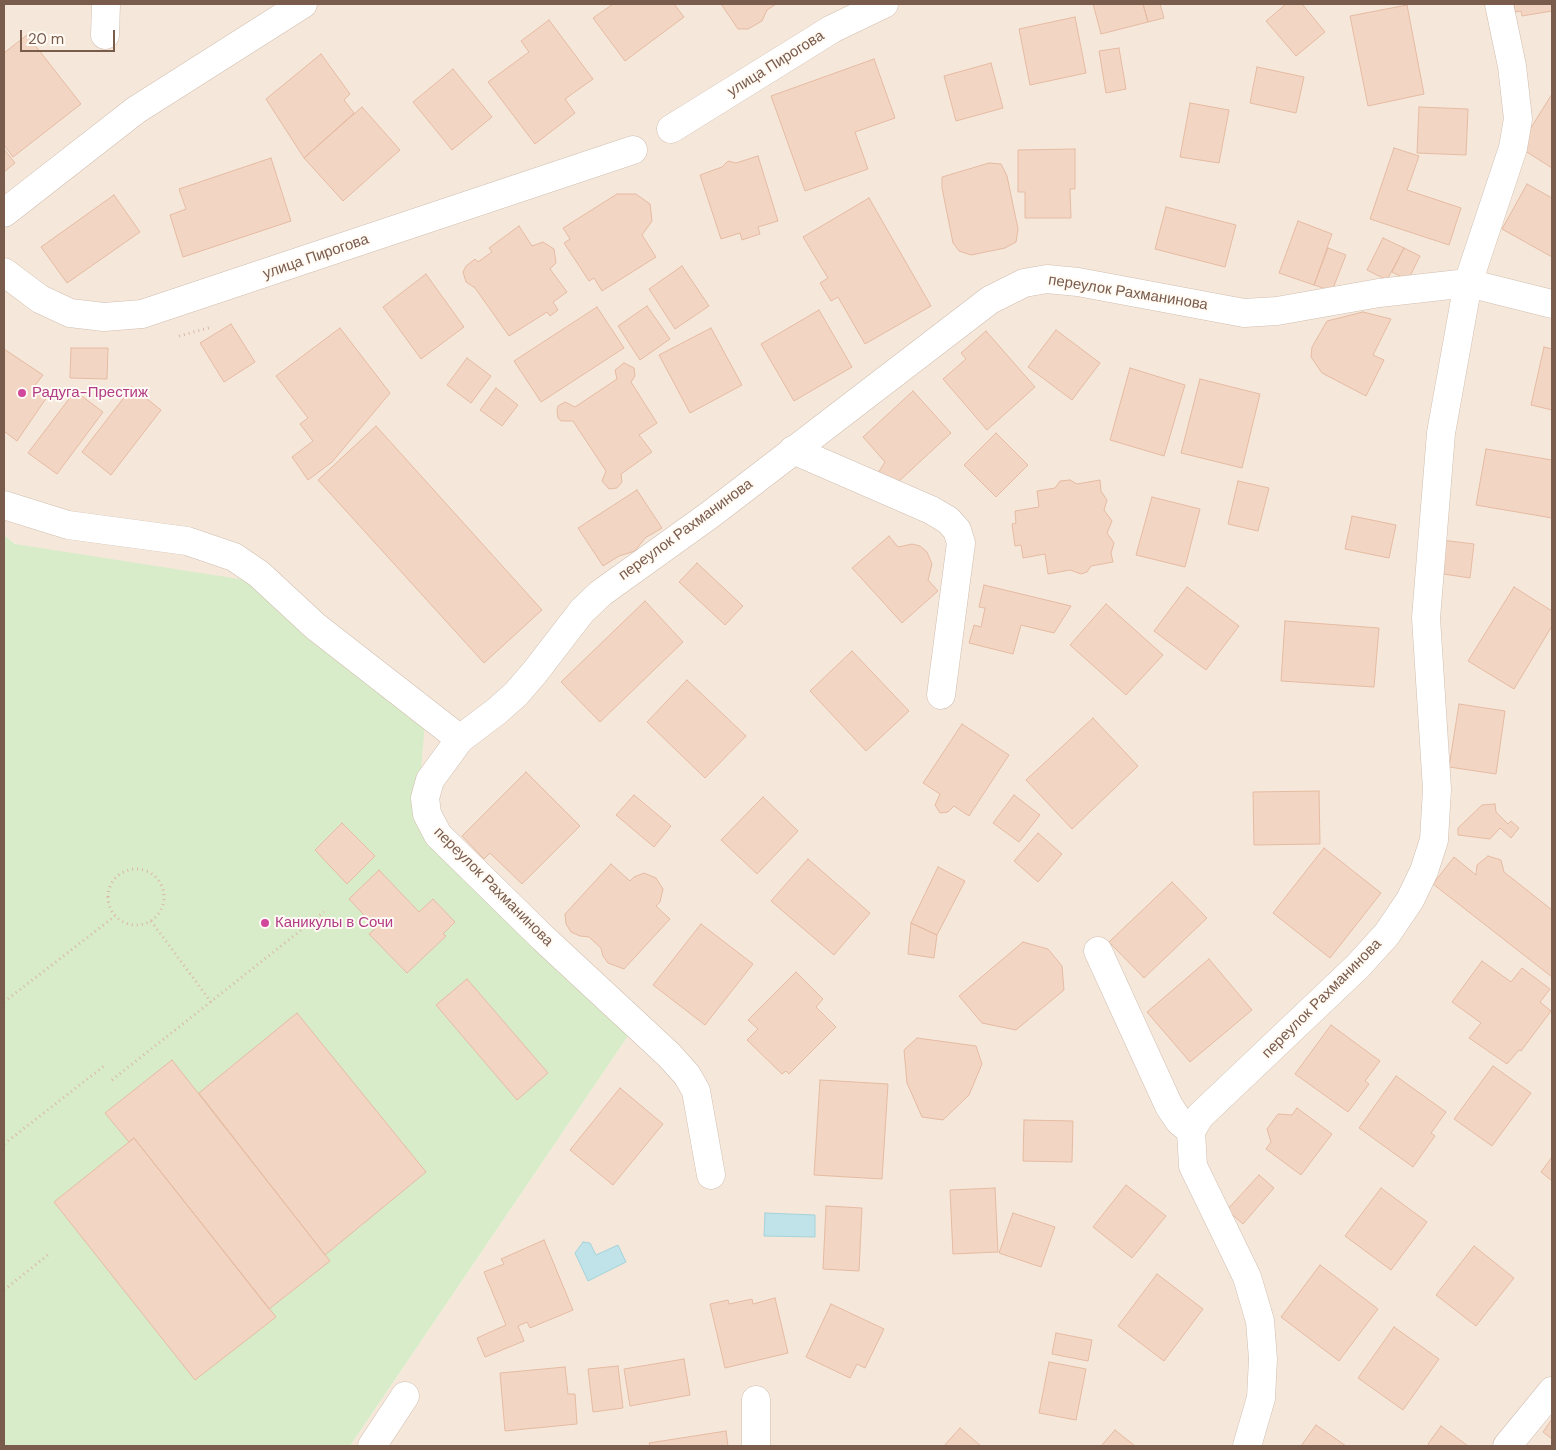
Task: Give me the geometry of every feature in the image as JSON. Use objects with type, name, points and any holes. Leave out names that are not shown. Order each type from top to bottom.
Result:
[{"type":"street","points":[[105,35],[106,4]]},
{"type":"street","points":[[4,213],[136,110],[303,4]]},
{"type":"street","name":"улица Пирогова","points":[[671,129],[832,29],[884,4]]},
{"type":"street","name":"переулок Рахманинова","points":[[1191,1131],[1200,1116],[1358,966],[1387,934],[1410,900],[1424,871],[1434,840],[1437,788],[1426,618],[1442,433],[1468,283],[1513,148],[1518,119],[1512,66],[1499,4]]},
{"type":"street","name":"улица Пирогова","points":[[4,272],[40,299],[70,313],[104,317],[142,314],[633,150]]},
{"type":"street","name":"переулок Рахманинова","points":[[711,1175],[696,1092],[687,1074],[543,938],[438,834],[427,814],[425,798],[430,780],[460,739],[516,694],[570,625],[601,593],[711,514],[990,300],[1024,283],[1047,279],[1078,282],[1244,313],[1277,311],[1379,293],[1468,283],[1552,304]]},
{"type":"street","points":[[793,450],[931,510],[948,520],[956,530],[961,543],[941,695]]},
{"type":"street","points":[[4,504],[68,525],[187,541],[234,557],[259,574],[315,626],[460,739]]},
{"type":"street","points":[[1098,951],[1169,1106],[1180,1121],[1191,1131],[1193,1166],[1247,1276],[1260,1320],[1263,1359],[1261,1398],[1247,1446]]},
{"type":"street","points":[[1507,1446],[1552,1391]]},
{"type":"street","points":[[372,1446],[405,1396]]},
{"type":"street","points":[[756,1400],[756,1446]]},
{"type":"path","points":[[137,869],[155,876],[164,892],[161,911],[151,922],[139,926],[130,925],[115,916],[108,900],[112,882],[119,875],[137,869]]},
{"type":"path","points":[[112,1080],[324,912]]},
{"type":"path","points":[[4,1002],[115,916]]},
{"type":"path","points":[[151,922],[211,1002]]},
{"type":"path","points":[[4,1144],[104,1066]]},
{"type":"path","points":[[4,1290],[49,1254]]},
{"type":"shaded area","points":[[4,4],[1552,4],[1552,1446],[350,1446],[634,1027],[4,535]]},
{"type":"green space","name":"Каникулы в Сочи","points":[[4,535],[15,544],[252,581],[425,722],[417,820],[634,1027],[350,1446],[4,1446]]},
{"type":"water","points":[[765,1213],[815,1215],[815,1237],[764,1236]]},
{"type":"water","points":[[583,1242],[590,1243],[596,1255],[618,1245],[626,1262],[588,1281],[575,1253]]},
{"type":"building","points":[[613,4],[674,4],[684,17],[625,61],[593,18]]},
{"type":"building","points":[[721,4],[776,4],[767,10],[762,21],[748,29],[738,29]]},
{"type":"building","points":[[1093,4],[1143,4],[1148,22],[1101,34]]},
{"type":"building","points":[[1143,4],[1160,4],[1164,18],[1148,22]]},
{"type":"building","points":[[1286,4],[1302,4],[1325,32],[1296,56],[1266,21]]},
{"type":"building","points":[[1514,4],[1552,4],[1552,11],[1522,16],[1521,11],[1515,12]]},
{"type":"building","points":[[1407,5],[1424,94],[1368,106],[1350,16]]},
{"type":"building","points":[[1075,17],[1086,73],[1030,85],[1019,29]]},
{"type":"building","points":[[549,20],[593,79],[565,99],[575,113],[535,144],[488,82],[529,52],[521,41]]},
{"type":"building","points":[[27,35],[81,104],[13,157],[4,145],[4,53]]},
{"type":"building","points":[[1119,48],[1126,89],[1106,93],[1099,51]]},
{"type":"building","points":[[321,54],[350,94],[344,100],[354,113],[304,158],[266,99]]},
{"type":"building","points":[[874,59],[895,118],[855,132],[868,169],[805,191],[771,96]]},
{"type":"building","points":[[991,63],[1003,108],[956,121],[944,76]]},
{"type":"building","points":[[1257,67],[1304,77],[1296,113],[1250,103]]},
{"type":"building","points":[[453,69],[492,117],[452,150],[413,102]]},
{"type":"building","points":[[1552,94],[1552,168],[1519,147]]},
{"type":"building","points":[[1190,103],[1229,110],[1219,163],[1180,157]]},
{"type":"building","points":[[362,107],[400,150],[343,201],[304,158]]},
{"type":"building","points":[[1419,107],[1468,109],[1466,155],[1417,153]]},
{"type":"building","points":[[1394,148],[1419,156],[1407,190],[1461,208],[1449,245],[1370,219]]},
{"type":"building","points":[[4,149],[15,163],[4,172]]},
{"type":"building","points":[[1075,149],[1075,189],[1070,189],[1071,218],[1025,218],[1025,192],[1018,192],[1018,150]]},
{"type":"building","points":[[758,156],[778,221],[758,227],[760,234],[742,240],[740,233],[721,239],[700,175],[722,167],[728,161],[736,163]]},
{"type":"building","points":[[271,158],[291,221],[183,257],[170,215],[186,209],[179,189]]},
{"type":"building","points":[[989,163],[1001,164],[1007,176],[1018,229],[1016,242],[1005,248],[971,255],[959,251],[953,243],[942,188],[942,177]]},
{"type":"building","points":[[1527,184],[1552,198],[1552,257],[1502,229]]},
{"type":"building","points":[[617,194],[636,194],[650,204],[652,221],[642,235],[656,257],[602,291],[594,278],[589,281],[564,243],[570,239],[563,228]]},
{"type":"building","points":[[114,195],[140,232],[67,283],[41,247]]},
{"type":"building","points":[[869,198],[931,306],[865,344],[838,297],[831,301],[820,283],[828,278],[803,237]]},
{"type":"building","points":[[1166,207],[1236,225],[1225,267],[1155,249]]},
{"type":"building","points":[[1298,221],[1332,234],[1314,285],[1279,273]]},
{"type":"building","points":[[519,226],[532,246],[543,242],[554,249],[556,263],[550,269],[567,292],[553,302],[558,310],[550,316],[547,312],[509,336],[475,288],[466,282],[463,272],[466,266],[475,259],[478,262],[492,252],[489,248]]},
{"type":"building","points":[[1383,238],[1404,248],[1387,280],[1367,270]]},
{"type":"building","points":[[1328,248],[1346,255],[1332,291],[1314,285]]},
{"type":"building","points":[[1404,248],[1420,256],[1408,280],[1392,272]]},
{"type":"building","points":[[682,266],[709,306],[675,329],[649,289]]},
{"type":"building","points":[[426,274],[464,327],[421,359],[383,307]]},
{"type":"building","points":[[647,306],[670,339],[640,360],[618,326]]},
{"type":"building","points":[[597,307],[624,348],[541,402],[514,361]]},
{"type":"building","points":[[819,310],[852,367],[794,401],[761,344]]},
{"type":"building","points":[[1363,312],[1391,319],[1373,355],[1384,360],[1366,396],[1322,373],[1311,357],[1312,347],[1327,321]]},
{"type":"building","points":[[231,324],[255,362],[224,382],[200,343]]},
{"type":"building","points":[[340,328],[390,393],[332,462],[308,480],[292,457],[313,441],[300,424],[308,418],[276,376]]},
{"type":"building","points":[[711,328],[742,385],[690,413],[659,355]]},
{"type":"building","points":[[1056,330],[1100,363],[1072,400],[1028,367]]},
{"type":"building","points":[[986,331],[1035,387],[987,430],[943,379],[966,359],[961,353]]},
{"type":"building","points":[[1544,347],[1552,349],[1552,410],[1531,405]]},
{"type":"building","points":[[71,348],[108,348],[107,379],[70,378]]},
{"type":"building","name":"Радуга-Престиж","points":[[4,349],[43,375],[33,388],[47,397],[17,441],[5,432],[4,434]]},
{"type":"building","points":[[467,358],[491,376],[471,403],[447,385]]},
{"type":"building","points":[[624,363],[634,368],[635,376],[631,382],[657,423],[639,435],[652,452],[621,474],[622,482],[617,488],[609,489],[602,481],[606,471],[573,421],[561,421],[558,418],[557,410],[558,406],[565,402],[575,407],[617,379],[615,370]]},
{"type":"building","points":[[1130,368],[1185,385],[1164,456],[1110,440]]},
{"type":"building","points":[[1200,379],[1260,394],[1242,468],[1181,453]]},
{"type":"building","points":[[132,387],[161,410],[111,475],[82,452]]},
{"type":"building","points":[[496,388],[518,405],[502,426],[480,410]]},
{"type":"building","points":[[75,391],[103,412],[57,474],[28,453]]},
{"type":"building","points":[[913,391],[951,433],[897,483],[878,473],[885,462],[863,437]]},
{"type":"building","points":[[376,426],[542,610],[484,663],[318,480]]},
{"type":"building","points":[[996,433],[1028,465],[996,497],[964,465]]},
{"type":"building","points":[[1486,449],[1552,460],[1552,518],[1476,505]]},
{"type":"building","points":[[1070,480],[1077,484],[1100,480],[1101,491],[1107,500],[1104,510],[1112,521],[1107,533],[1114,543],[1111,553],[1113,562],[1091,566],[1087,572],[1081,574],[1070,570],[1048,574],[1045,554],[1023,558],[1021,545],[1015,546],[1012,524],[1016,523],[1015,511],[1039,507],[1037,491],[1055,488],[1060,481]]},
{"type":"building","points":[[1238,481],[1269,488],[1258,531],[1228,524]]},
{"type":"building","points":[[637,490],[662,528],[645,538],[635,551],[619,556],[603,566],[578,528]]},
{"type":"building","points":[[1152,497],[1200,509],[1185,567],[1136,555]]},
{"type":"building","points":[[1352,516],[1396,525],[1389,558],[1345,549]]},
{"type":"building","points":[[889,536],[898,547],[912,544],[920,546],[927,552],[932,564],[928,580],[938,591],[902,623],[852,568]]},
{"type":"building","points":[[1441,540],[1474,544],[1470,578],[1437,573]]},
{"type":"building","points":[[697,563],[743,606],[725,625],[679,582]]},
{"type":"building","points":[[984,585],[1071,606],[1054,633],[1021,625],[1013,654],[969,643],[974,625],[981,627],[985,608],[979,607]]},
{"type":"building","points":[[1187,587],[1239,626],[1206,670],[1154,631]]},
{"type":"building","points":[[1514,587],[1552,611],[1552,626],[1514,689],[1468,661]]},
{"type":"building","points":[[645,601],[683,642],[600,722],[561,682]]},
{"type":"building","points":[[1106,604],[1163,655],[1126,695],[1070,645]]},
{"type":"building","points":[[1285,621],[1379,628],[1374,687],[1281,681]]},
{"type":"building","points":[[852,651],[909,711],[866,751],[810,691]]},
{"type":"building","points":[[687,680],[746,736],[705,778],[647,722]]},
{"type":"building","points":[[1459,704],[1505,711],[1496,774],[1449,767]]},
{"type":"building","points":[[1093,718],[1138,766],[1072,829],[1026,780]]},
{"type":"building","points":[[962,724],[1009,755],[969,816],[954,806],[948,812],[940,813],[935,805],[940,794],[923,783]]},
{"type":"building","points":[[526,772],[580,826],[522,884],[490,853],[484,859],[462,836]]},
{"type":"building","points":[[1319,791],[1320,844],[1254,845],[1253,792]]},
{"type":"building","points":[[634,795],[671,826],[654,847],[616,815]]},
{"type":"building","points":[[1014,795],[1040,815],[1019,842],[993,823]]},
{"type":"building","points":[[763,797],[798,831],[757,874],[721,840]]},
{"type":"building","points":[[1495,804],[1496,812],[1508,824],[1511,821],[1519,828],[1511,838],[1500,828],[1490,839],[1458,835],[1458,828],[1482,805]]},
{"type":"building","points":[[342,823],[375,856],[347,884],[315,850]]},
{"type":"building","points":[[1038,833],[1062,854],[1038,882],[1014,861]]},
{"type":"building","points":[[1324,848],[1381,893],[1330,958],[1273,913]]},
{"type":"building","points":[[1488,856],[1501,860],[1504,872],[1552,910],[1552,977],[1433,884],[1454,857],[1476,875],[1477,865]]},
{"type":"building","points":[[808,859],[870,913],[834,955],[771,901]]},
{"type":"building","points":[[611,864],[630,881],[644,873],[656,878],[663,889],[660,902],[656,906],[670,919],[624,969],[608,963],[603,956],[601,948],[589,937],[571,932],[566,924],[565,914]]},
{"type":"building","points":[[938,867],[965,881],[937,935],[911,923]]},
{"type":"building","points":[[379,870],[419,912],[433,899],[455,922],[443,934],[446,936],[407,973],[369,934],[376,928],[349,899]]},
{"type":"building","points":[[1172,882],[1207,918],[1144,978],[1109,942]]},
{"type":"building","points":[[911,923],[937,935],[934,958],[908,954]]},
{"type":"building","points":[[701,924],[753,964],[705,1025],[653,985]]},
{"type":"building","points":[[1023,942],[1048,949],[1062,966],[1064,990],[1016,1030],[982,1023],[959,996]]},
{"type":"building","points":[[1209,959],[1252,1010],[1190,1062],[1147,1012]]},
{"type":"building","points":[[1482,961],[1511,982],[1522,968],[1550,989],[1540,1002],[1551,1011],[1521,1051],[1519,1050],[1507,1064],[1469,1038],[1481,1023],[1452,1002]]},
{"type":"building","points":[[796,972],[823,999],[816,1007],[836,1027],[789,1074],[786,1071],[782,1074],[747,1040],[758,1029],[748,1020]]},
{"type":"building","points":[[467,979],[548,1073],[517,1100],[436,1005]]},
{"type":"building","points":[[297,1013],[426,1172],[325,1255],[199,1093]]},
{"type":"building","points":[[1331,1025],[1380,1061],[1365,1081],[1369,1084],[1348,1112],[1295,1074]]},
{"type":"building","points":[[917,1038],[976,1046],[982,1064],[969,1095],[943,1120],[922,1117],[907,1083],[904,1050]]},
{"type":"building","points":[[172,1060],[330,1261],[269,1309],[134,1138],[129,1142],[105,1113]]},
{"type":"building","points":[[1493,1066],[1531,1093],[1492,1146],[1454,1119]]},
{"type":"building","points":[[1396,1076],[1446,1112],[1431,1133],[1435,1136],[1413,1167],[1359,1128]]},
{"type":"building","points":[[820,1080],[888,1084],[882,1179],[814,1175]]},
{"type":"building","points":[[620,1088],[663,1124],[613,1185],[570,1150]]},
{"type":"building","points":[[1297,1108],[1332,1134],[1301,1175],[1266,1149],[1271,1142],[1267,1129],[1278,1114],[1292,1115]]},
{"type":"building","points":[[1024,1120],[1073,1121],[1072,1162],[1023,1161]]},
{"type":"building","points":[[134,1138],[276,1317],[195,1380],[54,1202]]},
{"type":"building","points":[[1552,1157],[1552,1181],[1541,1172]]},
{"type":"building","points":[[1259,1175],[1274,1188],[1243,1224],[1227,1210]]},
{"type":"building","points":[[1126,1185],[1166,1216],[1132,1258],[1093,1227]]},
{"type":"building","points":[[995,1188],[998,1252],[953,1254],[950,1190]]},
{"type":"building","points":[[1381,1188],[1427,1222],[1391,1270],[1345,1236]]},
{"type":"building","points":[[826,1206],[862,1208],[859,1271],[823,1269]]},
{"type":"building","points":[[1013,1213],[1055,1227],[1041,1267],[999,1253]]},
{"type":"building","points":[[544,1240],[573,1310],[530,1328],[527,1322],[518,1326],[524,1341],[485,1357],[477,1338],[506,1325],[484,1272],[504,1264],[501,1259]]},
{"type":"building","points":[[1474,1246],[1514,1278],[1476,1326],[1436,1295]]},
{"type":"building","points":[[1320,1265],[1378,1309],[1339,1361],[1281,1317]]},
{"type":"building","points":[[1157,1274],[1203,1309],[1164,1361],[1118,1326]]},
{"type":"building","points":[[775,1298],[788,1353],[725,1368],[710,1304],[728,1300],[729,1304],[752,1299],[753,1304]]},
{"type":"building","points":[[831,1304],[884,1329],[865,1368],[857,1364],[850,1378],[806,1357]]},
{"type":"building","points":[[1394,1327],[1439,1359],[1403,1410],[1358,1378]]},
{"type":"building","points":[[1056,1333],[1092,1340],[1088,1361],[1052,1354]]},
{"type":"building","points":[[684,1359],[690,1395],[630,1406],[624,1369]]},
{"type":"building","points":[[1049,1362],[1086,1369],[1076,1420],[1039,1413]]},
{"type":"building","points":[[618,1366],[623,1408],[593,1412],[588,1369]]},
{"type":"building","points":[[565,1367],[568,1394],[575,1394],[577,1424],[505,1431],[500,1373]]},
{"type":"building","points":[[1552,1419],[1552,1439],[1543,1432]]},
{"type":"building","points":[[1316,1425],[1346,1446],[1301,1446]]},
{"type":"building","points":[[1441,1426],[1468,1446],[1430,1446],[1428,1444]]},
{"type":"building","points":[[960,1428],[981,1446],[944,1446]]},
{"type":"building","points":[[1115,1430],[1135,1446],[1101,1446]]},
{"type":"building","points":[[726,1431],[728,1446],[650,1446],[649,1443]]},
{"type":"place","name":"Радуга-Престиж","points":[[22,393]]},
{"type":"place","name":"Каникулы в Сочи","points":[[265,923]]}]
